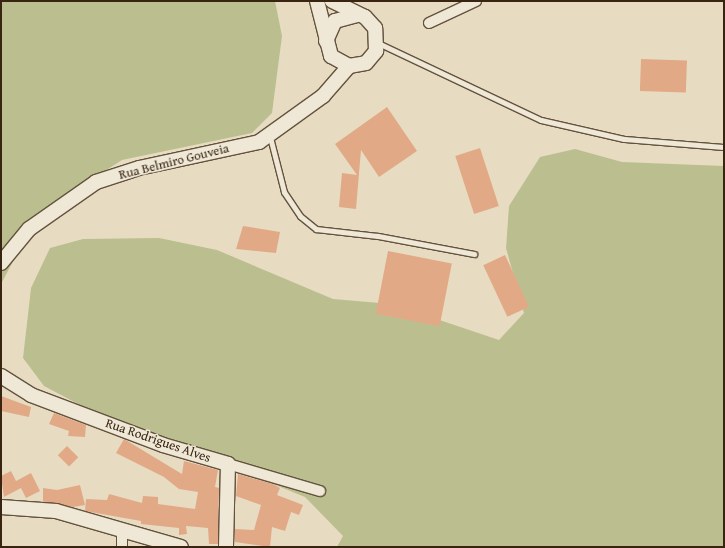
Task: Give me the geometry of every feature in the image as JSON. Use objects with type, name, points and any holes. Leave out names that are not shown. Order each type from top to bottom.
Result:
[{"type":"street","points":[[317,1],[331,56],[349,66],[366,63],[378,44],[371,22],[332,1]]},
{"type":"street","points":[[429,23],[476,1]]},
{"type":"street","points":[[326,41],[335,20],[357,15]]},
{"type":"street","name":"Rua Belmiro Gouveia","points":[[1,263],[29,229],[96,182],[139,168],[260,142],[270,136],[337,84],[349,66]]},
{"type":"street","name":"Rua Rodrigues Alves","points":[[1,376],[31,395],[163,445],[320,491]]},
{"type":"street","points":[[226,547],[228,464]]},
{"type":"street","points":[[1,507],[56,511],[181,547]]},
{"type":"street","points":[[122,529],[122,547]]},
{"type":"lane","points":[[378,44],[541,120],[624,139],[724,146]]},
{"type":"lane","points":[[270,136],[284,192],[300,216],[316,229],[378,236],[474,254]]},
{"type":"green space","points":[[1,1],[275,1],[282,36],[272,113],[252,133],[122,160],[39,213],[1,284]]},
{"type":"green space","points":[[575,149],[622,162],[724,166],[724,547],[337,547],[343,536],[305,497],[82,406],[44,386],[23,358],[31,288],[50,248],[83,239],[159,238],[217,250],[333,299],[392,304],[499,340],[524,313],[506,248],[509,206],[540,157]]},
{"type":"building","points":[[641,59],[687,61],[686,93],[640,91]]},
{"type":"building","points":[[387,107],[417,151],[379,177],[361,150],[356,209],[339,207],[342,173],[357,175],[335,144]]},
{"type":"building","points":[[480,148],[499,206],[474,214],[455,156]]},
{"type":"building","points":[[243,226],[280,232],[276,253],[236,249]]},
{"type":"building","points":[[388,251],[452,263],[440,326],[376,314]]},
{"type":"building","points":[[505,255],[529,307],[507,317],[483,265]]},
{"type":"building","points":[[1,396],[31,407],[29,417],[1,411]]},
{"type":"building","points":[[54,413],[86,425],[85,437],[68,436],[69,431],[49,424]]},
{"type":"building","points":[[124,439],[182,474],[184,461],[218,470],[215,487],[219,488],[218,544],[209,544],[208,528],[186,526],[187,534],[179,535],[179,528],[141,524],[141,521],[85,511],[86,499],[107,500],[109,494],[142,503],[143,496],[158,497],[158,504],[195,509],[198,492],[179,489],[164,477],[116,453]]},
{"type":"building","points":[[67,446],[78,457],[69,467],[58,455]]},
{"type":"building","points":[[11,471],[16,481],[31,473],[40,491],[26,498],[21,488],[4,497],[1,476]]},
{"type":"building","points":[[238,474],[273,484],[280,488],[277,495],[303,505],[299,515],[291,512],[285,531],[272,527],[270,547],[235,542],[235,529],[254,530],[261,505],[236,496]]},
{"type":"building","points":[[80,485],[85,505],[73,507],[43,502],[43,488],[57,490]]}]
